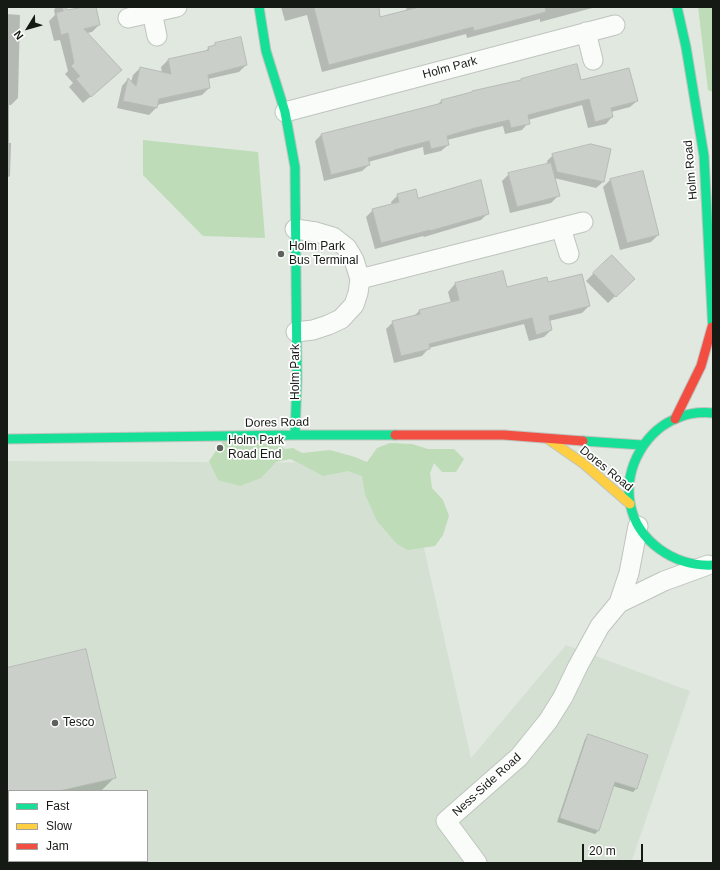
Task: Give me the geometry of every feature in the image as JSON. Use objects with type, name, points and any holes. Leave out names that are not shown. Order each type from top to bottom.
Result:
[{"type":"main road","name":"Holm Park","points":[[259,7],[266,51],[285,112],[295,167],[297,379],[295,435]]},
{"type":"main road","name":"Holm Road","points":[[675,419],[701,366],[712,330],[704,156],[686,47],[677,7]]},
{"type":"main road","points":[[710,565],[691,564],[666,555],[653,545],[638,526],[633,515],[630,504],[628,484],[632,466],[642,445],[657,429],[675,419],[694,413],[713,413]]},
{"type":"main road","name":"Dores Road","points":[[7,439],[295,435],[504,435],[642,445]]},
{"type":"main road","name":"Dores Road","points":[[547,439],[584,464],[630,504]]},
{"type":"street","points":[[128,18],[177,7]]},
{"type":"street","points":[[152,12],[157,36]]},
{"type":"street","name":"Holm Park","points":[[285,112],[615,24]]},
{"type":"street","points":[[586,32],[592,60]]},
{"type":"street","points":[[360,279],[583,222]]},
{"type":"street","points":[[561,228],[569,254]]},
{"type":"street","name":"Holm Park","points":[[295,229],[316,232],[332,237],[347,248],[354,260],[360,279],[354,305],[341,319],[328,326],[296,332]]},
{"type":"street","name":"Ness-Side Road","points":[[477,863],[446,821],[519,757],[548,721],[563,697],[600,626],[619,603],[629,573],[638,526]]},
{"type":"street","name":"Ness-Side Road","points":[[619,603],[664,581],[710,565]]},
{"type":"shaded area","points":[[7,461],[405,463],[471,758],[566,645],[690,691],[631,863],[7,863]]},
{"type":"green space","points":[[698,7],[713,7],[713,92],[708,90]]},
{"type":"green space","points":[[143,140],[258,152],[265,238],[203,236],[143,175]]},
{"type":"green space","points":[[225,438],[281,446],[285,449],[293,448],[302,453],[330,450],[367,462],[377,448],[390,443],[412,444],[428,449],[454,449],[464,459],[456,472],[442,472],[434,463],[430,473],[432,488],[443,500],[449,516],[443,535],[435,546],[408,550],[397,544],[377,521],[365,494],[362,476],[348,471],[323,476],[290,459],[276,462],[261,478],[240,486],[218,480],[209,461]]},
{"type":"building","points":[[62,7],[65,7],[68,10],[83,7],[96,7],[100,25],[84,29],[122,70],[91,97],[76,79],[80,76],[71,66],[74,63],[68,33],[61,35],[56,13],[63,11]]},
{"type":"building","points":[[314,7],[379,7],[380,17],[419,7],[545,7],[546,12],[474,31],[473,27],[329,65]]},
{"type":"building","points":[[241,37],[247,65],[208,75],[210,88],[159,99],[157,108],[123,101],[128,78],[136,86],[140,67],[171,74],[168,59],[209,50],[208,47],[215,45],[215,43]]},
{"type":"building","points":[[577,64],[581,80],[629,68],[638,101],[611,108],[613,117],[595,122],[589,99],[528,115],[530,124],[511,128],[509,120],[475,128],[447,136],[449,145],[431,149],[429,141],[368,158],[370,165],[331,175],[321,134],[442,103],[441,100],[472,91],[521,80]]},
{"type":"building","points":[[591,144],[611,149],[604,182],[557,172],[552,154]]},
{"type":"building","points":[[551,163],[560,196],[517,207],[508,173]]},
{"type":"building","points":[[643,171],[659,235],[627,243],[610,179]]},
{"type":"building","points":[[481,180],[489,214],[381,243],[372,209],[399,202],[397,194],[416,189],[418,198]]},
{"type":"building","points":[[612,255],[635,279],[616,297],[593,273]]},
{"type":"building","points":[[503,271],[507,287],[547,277],[548,282],[582,274],[590,306],[549,316],[552,330],[536,335],[532,318],[429,344],[430,349],[401,356],[392,321],[420,314],[419,310],[459,300],[455,283]]},
{"type":"building","name":"Tesco","points":[[86,649],[116,778],[63,790],[7,791],[7,668]]},
{"type":"building","points":[[588,734],[648,755],[637,789],[615,782],[599,831],[560,818]]},
{"type":"traffic: fast","points":[[259,7],[266,51],[285,112],[295,167],[297,379],[295,435]]},
{"type":"traffic: fast","points":[[677,7],[686,47],[704,156],[713,333]]},
{"type":"traffic: fast","points":[[713,413],[696,413],[684,416],[657,430],[640,451],[634,463],[630,476],[629,489],[630,503],[634,517],[649,540],[672,557],[699,565],[713,565]]},
{"type":"traffic: fast","points":[[7,439],[395,435]]},
{"type":"traffic: fast","points":[[583,441],[642,445]]},
{"type":"traffic: slow","points":[[548,439],[584,464],[630,504]]},
{"type":"traffic: jam","points":[[675,419],[701,366],[712,327]]},
{"type":"traffic: jam","points":[[395,435],[504,435],[583,441]]},
{"type":"place","name":"Holm Park Bus Terminal","points":[[281,254]]},
{"type":"place","name":"Holm Park Road End","points":[[220,448]]},
{"type":"place","name":"Tesco","points":[[55,723]]}]
